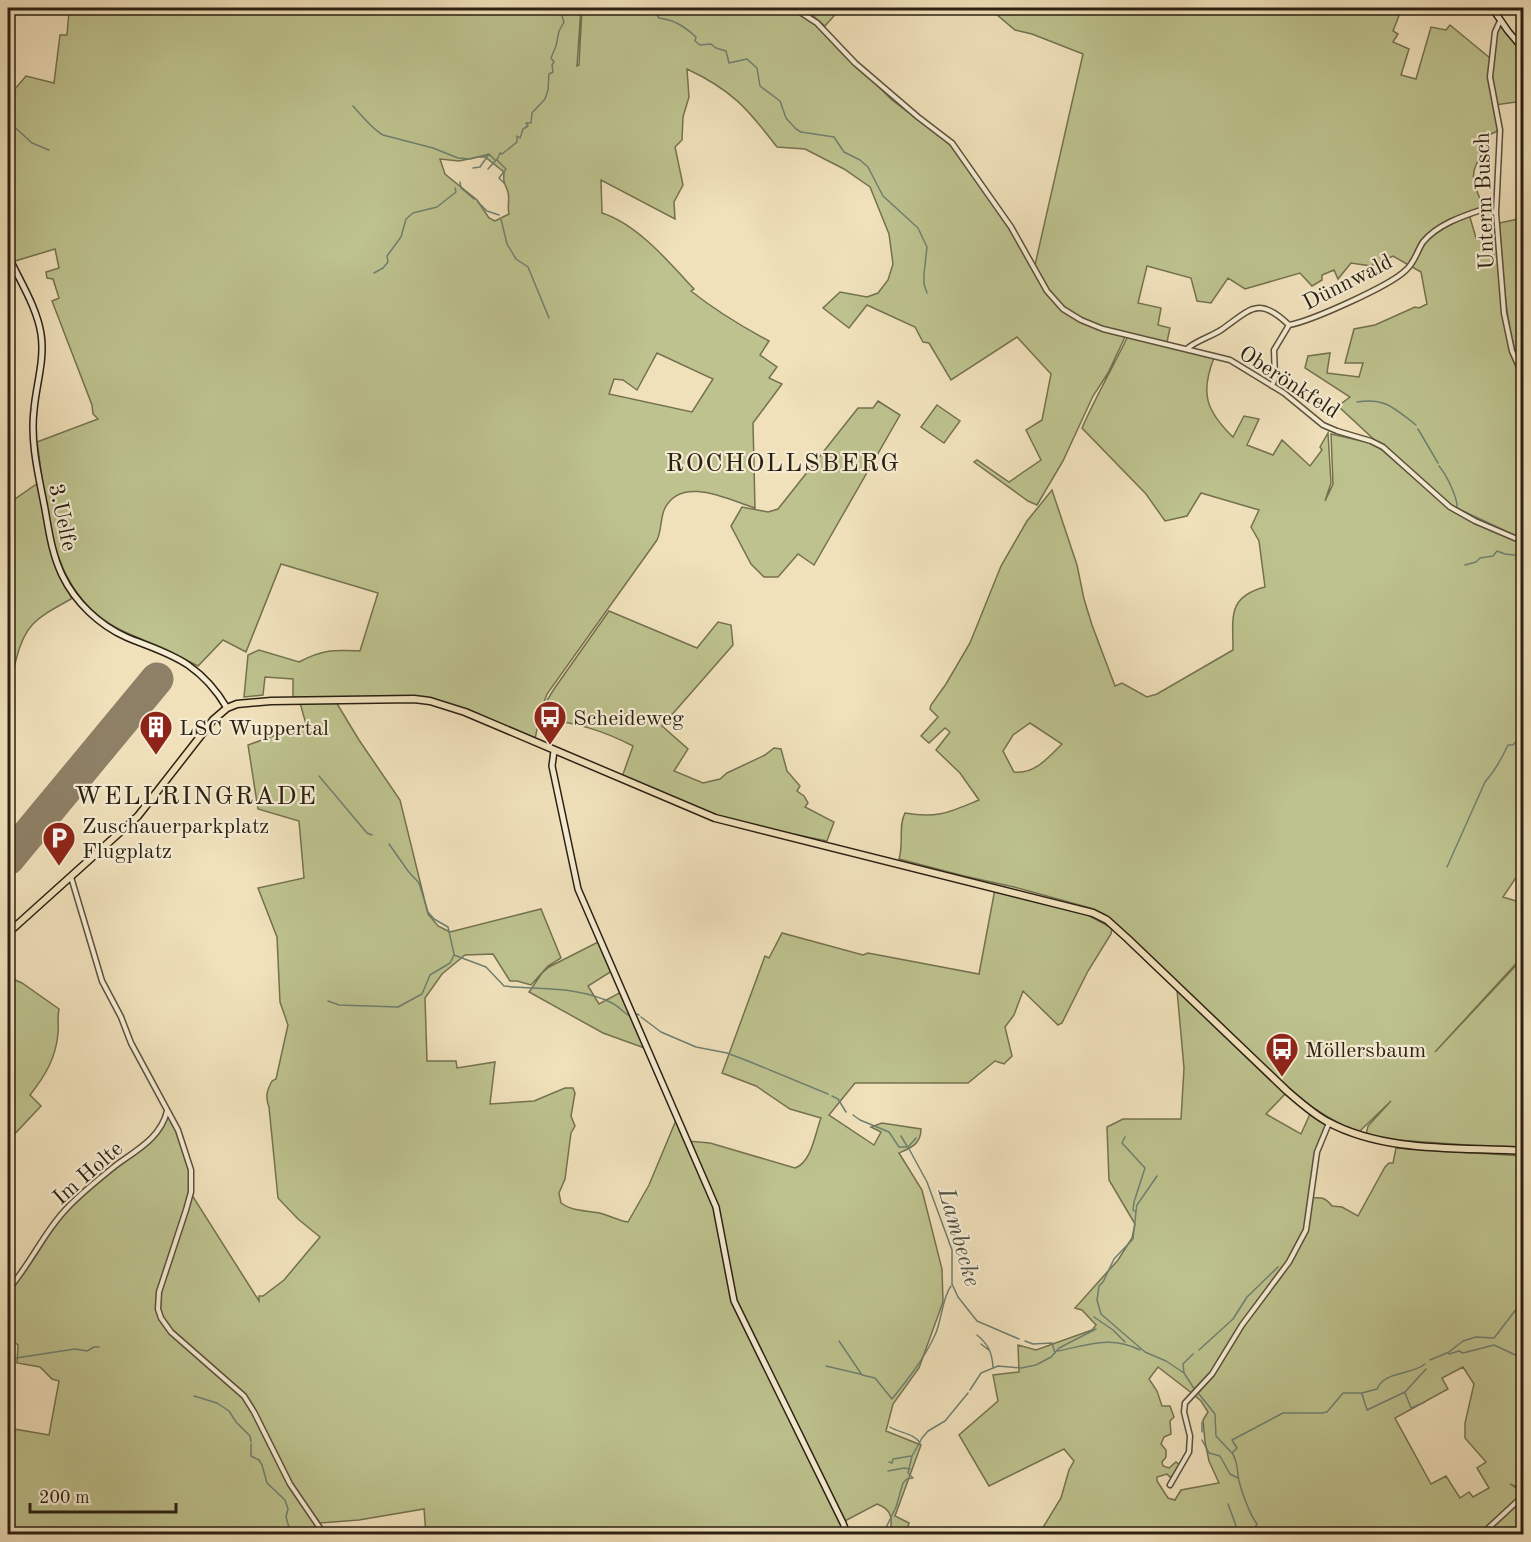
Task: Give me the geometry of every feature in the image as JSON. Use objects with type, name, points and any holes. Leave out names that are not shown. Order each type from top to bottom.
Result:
[{"type":"main road","points":[[8,933],[146,807],[213,720],[227,708],[242,702],[296,700],[394,698],[430,701],[465,712],[716,818],[1094,913],[1128,939],[1287,1091],[1329,1123],[1366,1137],[1394,1144],[1524,1151]]},
{"type":"street","name":"Oberönkfeld","points":[[794,8],[817,23],[855,63],[952,143],[1011,227],[1053,298],[1063,309],[1092,325],[1230,360],[1272,386],[1328,428],[1383,447],[1450,507],[1475,521],[1524,542]]},
{"type":"street","points":[[1492,8],[1524,50]]},
{"type":"street","name":"Unterm Busch","points":[[1500,21],[1495,32],[1490,77],[1500,130],[1496,213],[1504,313],[1512,351],[1524,378]]},
{"type":"street","name":"Dünnwald","points":[[1295,324],[1308,320],[1397,277],[1412,264],[1423,243],[1442,227],[1484,209],[1496,213]]},
{"type":"street","name":"3.Uelfe","points":[[8,255],[41,332],[42,360],[33,411],[33,442],[52,547],[63,578],[78,600],[96,618],[124,636],[172,655],[187,664],[208,682],[227,708]]},
{"type":"street","name":"Oberönkfeld","points":[[1187,348],[1216,333],[1251,309],[1271,309],[1289,325],[1295,324]]},
{"type":"street","points":[[1272,386],[1275,378],[1274,350],[1289,325]]},
{"type":"street","points":[[554,751],[551,762],[580,894],[716,1207],[734,1301],[847,1534]]},
{"type":"street","points":[[70,877],[102,981],[121,1017],[131,1044],[186,1150],[191,1170],[192,1184],[186,1210],[159,1293],[158,1309],[161,1318],[171,1332],[244,1396],[290,1484],[324,1534]]},
{"type":"street","name":"Im Holte","points":[[8,1290],[64,1212],[98,1180],[150,1140],[161,1125],[167,1110]]},
{"type":"street","points":[[1170,1485],[1189,1452],[1190,1436],[1184,1407],[1212,1374],[1252,1312],[1283,1272],[1301,1241],[1307,1225],[1317,1152],[1329,1123]]},
{"type":"street","points":[[1482,1534],[1524,1495]]},
{"type":"green space","points":[[50,8],[581,8],[577,66],[579,65],[582,8],[790,8],[819,27],[892,100],[948,142],[1008,225],[1046,293],[1057,306],[1102,330],[1125,337],[1108,373],[1093,396],[1063,461],[1037,505],[1028,501],[974,462],[977,460],[1009,482],[1041,460],[1026,430],[1042,420],[1051,374],[1017,337],[951,380],[929,343],[923,342],[915,327],[867,305],[849,328],[823,308],[840,292],[867,297],[878,293],[888,280],[893,264],[889,234],[870,187],[844,169],[805,149],[777,147],[748,111],[728,93],[687,69],[689,97],[683,117],[682,140],[675,147],[683,185],[674,202],[675,219],[601,180],[602,213],[628,226],[652,245],[694,289],[691,291],[700,298],[769,341],[760,355],[777,367],[769,378],[782,384],[753,423],[755,508],[720,496],[694,491],[673,498],[663,512],[657,540],[547,694],[535,739],[431,700],[293,699],[293,679],[265,677],[263,695],[244,697],[248,655],[259,650],[299,662],[328,651],[360,651],[378,593],[281,564],[246,652],[223,640],[198,666],[110,624],[89,608],[74,588],[62,566],[48,518],[37,442],[98,419],[93,414],[92,405],[52,301],[59,298],[53,279],[47,278],[46,272],[59,268],[55,249],[15,261],[8,242],[8,97],[26,76],[54,83],[60,35],[67,35],[69,11]],"holes":[[[485,157],[504,172],[504,181],[509,195],[509,214],[495,221],[489,218],[477,200],[445,174],[440,159],[459,161]],[[657,353],[713,379],[692,412],[609,394],[614,379],[623,380],[637,390]]]},
{"type":"green space","points":[[804,8],[841,8],[825,26]]},
{"type":"green space","points":[[989,8],[1402,8],[1393,31],[1398,34],[1393,42],[1409,49],[1401,75],[1416,79],[1431,27],[1446,30],[1450,25],[1490,58],[1489,79],[1500,130],[1482,138],[1484,154],[1475,168],[1474,180],[1484,209],[1469,214],[1476,238],[1498,237],[1508,326],[1523,378],[1523,867],[1503,897],[1523,903],[1524,955],[1435,1052],[1523,958],[1523,1149],[1383,1139],[1366,1134],[1368,1126],[1391,1101],[1359,1132],[1342,1125],[1295,1094],[1106,915],[1094,909],[1014,887],[899,859],[905,813],[935,815],[979,800],[960,773],[936,750],[950,732],[945,728],[929,743],[921,736],[938,717],[930,709],[931,705],[970,643],[1001,566],[1027,521],[1052,490],[1077,565],[1092,625],[1115,686],[1122,683],[1147,697],[1157,694],[1233,650],[1233,618],[1238,603],[1244,596],[1265,587],[1259,541],[1251,527],[1259,510],[1201,493],[1187,516],[1165,521],[1146,494],[1082,428],[1128,336],[1214,358],[1207,381],[1211,410],[1233,437],[1244,416],[1259,419],[1247,445],[1273,455],[1282,440],[1310,466],[1322,450],[1320,447],[1328,433],[1331,483],[1325,501],[1333,484],[1331,434],[1375,444],[1436,497],[1338,406],[1350,397],[1305,368],[1308,356],[1330,353],[1327,373],[1359,377],[1363,363],[1345,363],[1354,329],[1375,325],[1427,304],[1421,272],[1393,256],[1371,266],[1351,263],[1338,279],[1334,270],[1322,275],[1322,280],[1312,286],[1300,273],[1245,289],[1228,278],[1211,303],[1197,301],[1191,278],[1147,266],[1138,303],[1161,308],[1158,325],[1170,328],[1167,342],[1107,329],[1072,313],[1058,301],[1045,285],[1035,265],[1083,54],[1032,34],[1015,30]],"holes":[[[1030,723],[1062,744],[1041,764],[1021,772],[1014,772],[1003,751],[1013,735]]]},
{"type":"green space","points":[[1500,23],[1523,51],[1523,101],[1495,105],[1492,64],[1494,43]]},
{"type":"green space","points":[[1523,218],[1523,376],[1508,319],[1499,223]]},
{"type":"green space","points":[[878,401],[900,415],[814,565],[798,554],[778,577],[764,577],[751,564],[731,526],[742,507],[768,512],[778,509],[858,408],[873,408]]},
{"type":"green space","points":[[937,405],[960,421],[944,443],[921,427]]},
{"type":"green space","points":[[38,483],[62,579],[71,599],[42,616],[29,629],[20,647],[8,692],[8,504]]},
{"type":"green space","points":[[609,611],[697,648],[718,622],[731,625],[733,645],[662,726],[688,749],[674,771],[703,783],[720,779],[774,748],[781,749],[787,771],[800,786],[797,791],[808,803],[805,807],[834,822],[827,841],[716,816],[622,777],[633,746],[589,728],[542,718],[546,702],[554,689]]},
{"type":"green space","points":[[336,702],[400,800],[428,914],[438,926],[450,932],[541,909],[561,958],[548,966],[531,985],[510,981],[493,954],[465,955],[442,974],[425,998],[427,1061],[456,1061],[457,1068],[495,1062],[490,1104],[534,1101],[565,1088],[573,1088],[575,1093],[571,1116],[575,1126],[571,1133],[565,1179],[559,1193],[561,1203],[575,1209],[599,1213],[628,1222],[649,1185],[677,1118],[692,1152],[688,1141],[710,1143],[795,1168],[805,1160],[821,1118],[790,1109],[756,1086],[722,1073],[765,956],[769,958],[782,933],[863,955],[868,953],[979,974],[995,889],[1082,912],[1112,928],[1111,934],[1088,971],[1062,1023],[1058,1025],[1023,991],[1014,1015],[1005,1027],[1012,1056],[1004,1064],[995,1061],[968,1083],[855,1083],[829,1115],[874,1145],[881,1132],[871,1127],[882,1123],[921,1129],[917,1142],[899,1153],[922,1190],[942,1269],[943,1302],[919,1368],[893,1404],[886,1431],[921,1445],[895,1516],[909,1523],[906,1534],[885,1534],[890,1531],[891,1518],[885,1508],[877,1504],[843,1522],[818,1472],[842,1523],[844,1534],[426,1534],[424,1509],[359,1520],[320,1523],[291,1483],[253,1410],[290,1484],[322,1534],[8,1534],[8,1428],[49,1435],[59,1381],[52,1379],[40,1367],[17,1363],[18,1345],[8,1337],[8,1290],[25,1271],[54,1225],[69,1207],[115,1167],[153,1139],[168,1114],[188,1160],[190,1183],[186,1209],[192,1195],[259,1301],[259,1296],[263,1296],[284,1280],[320,1237],[278,1198],[267,1097],[270,1084],[276,1079],[288,1025],[280,1002],[277,937],[258,888],[304,878],[299,821],[258,809],[248,745],[306,724],[300,703]]},
{"type":"green space","points":[[600,941],[612,971],[588,986],[599,1004],[623,991],[647,1049],[603,1033],[529,992],[549,967]]},
{"type":"green space","points":[[8,977],[22,983],[59,1009],[57,1042],[52,1059],[45,1074],[30,1095],[41,1106],[8,1141]]},
{"type":"green space","points":[[1177,990],[1286,1093],[1266,1114],[1301,1134],[1310,1114],[1328,1124],[1318,1151],[1310,1198],[1322,1198],[1332,1206],[1342,1207],[1358,1216],[1385,1167],[1393,1163],[1396,1148],[1523,1156],[1523,1490],[1510,1484],[1523,1493],[1481,1534],[1039,1534],[1061,1498],[1074,1461],[1064,1449],[989,1486],[959,1435],[998,1401],[993,1375],[1019,1372],[1018,1345],[1036,1350],[1092,1330],[1096,1325],[1082,1310],[1075,1308],[1118,1260],[1132,1238],[1135,1224],[1109,1180],[1107,1127],[1123,1119],[1181,1119],[1184,1068]],"holes":[[[1289,1262],[1282,1276],[1251,1314],[1218,1367],[1194,1395],[1208,1412],[1203,1420],[1205,1442],[1209,1461],[1219,1483],[1181,1490],[1175,1500],[1168,1498],[1157,1481],[1157,1477],[1167,1474],[1170,1477],[1176,1474],[1181,1466],[1176,1462],[1169,1468],[1163,1466],[1162,1462],[1166,1457],[1166,1450],[1161,1444],[1164,1437],[1171,1434],[1170,1421],[1174,1417],[1170,1406],[1162,1406],[1157,1391],[1149,1379],[1158,1367],[1193,1394],[1211,1374],[1251,1312]],[[1463,1367],[1474,1384],[1465,1423],[1465,1438],[1486,1462],[1477,1468],[1489,1488],[1473,1497],[1469,1492],[1460,1498],[1446,1476],[1431,1484],[1395,1418],[1448,1389],[1442,1378]]]},
{"type":"green space","points":[[1523,1497],[1523,1534],[1483,1534]]},
{"type":"waterway","points":[[488,169],[500,153],[502,154],[517,142],[517,136],[520,138],[523,129],[528,126],[526,123],[531,123],[532,113],[545,99],[549,74],[553,72],[554,62],[551,58],[564,22],[562,16],[565,8]]},
{"type":"waterway","points":[[624,9],[629,8]]},
{"type":"waterway","points":[[642,8],[659,18],[670,20],[684,27],[696,37],[695,41],[700,45],[711,44],[726,51],[729,63],[747,59],[757,68],[760,86],[780,101],[786,118],[796,129],[801,132],[834,137],[844,152],[868,167],[883,196],[918,228],[927,247],[924,274],[927,293]]},
{"type":"waterway","points":[[353,106],[371,126],[383,135],[433,148],[458,158],[470,159],[489,154]]},
{"type":"waterway","points":[[8,121],[32,143],[49,150]]},
{"type":"waterway","points":[[473,168],[480,167],[489,154],[495,160]]},
{"type":"waterway","points":[[497,160],[506,169],[499,178],[504,183]]},
{"type":"waterway","points":[[460,182],[461,188],[474,199]]},
{"type":"waterway","points":[[374,273],[388,262],[387,256],[401,237],[406,219],[413,213],[437,207],[456,192],[455,188]]},
{"type":"waterway","points":[[478,202],[487,211],[499,215]]},
{"type":"waterway","points":[[501,219],[507,244],[516,259],[528,267],[549,318]]},
{"type":"waterway","points":[[1357,402],[1382,403],[1395,409],[1416,425]]},
{"type":"waterway","points":[[1418,429],[1438,463]]},
{"type":"waterway","points":[[1439,466],[1451,486],[1457,508],[1516,536]]},
{"type":"waterway","points":[[1519,537],[1524,539]]},
{"type":"waterway","points":[[1465,565],[1476,562],[1480,558],[1493,556],[1497,551],[1524,556]]},
{"type":"waterway","points":[[1447,867],[1485,782],[1498,765],[1508,745],[1513,745],[1524,733]]},
{"type":"waterway","points":[[319,776],[367,833],[372,835]]},
{"type":"waterway","points":[[389,844],[419,883],[428,912],[434,919],[448,927],[454,954]]},
{"type":"waterway","name":"Lambecke","points":[[328,1001],[339,1005],[398,1007],[422,994],[430,975],[450,963],[454,955],[486,967],[504,986],[586,994],[612,1003],[632,1017]]},
{"type":"waterway","name":"Lambecke","points":[[641,1017],[661,1032],[696,1047],[727,1053],[828,1094]]},
{"type":"waterway","name":"Lambecke","points":[[832,1096],[838,1099],[846,1112]]},
{"type":"waterway","name":"Lambecke","points":[[853,1115],[889,1132],[899,1147],[908,1147],[927,1182],[952,1250],[952,1284],[958,1297],[977,1321],[1019,1339]]},
{"type":"waterway","points":[[901,1136],[907,1146]]},
{"type":"waterway","points":[[1125,1137],[1122,1143],[1145,1168],[1134,1202],[1133,1210],[1136,1212],[1133,1239],[1114,1259],[1099,1286],[1097,1300],[1101,1314],[1145,1352],[1166,1361],[1184,1373],[1195,1390]]},
{"type":"waterway","points":[[909,1146],[916,1138]]},
{"type":"waterway","points":[[1136,1211],[1137,1205],[1157,1176]]},
{"type":"waterway","points":[[1199,1350],[1233,1319],[1247,1297],[1278,1267]]},
{"type":"waterway","points":[[839,1341],[862,1375],[875,1378],[892,1399],[931,1344],[951,1286]]},
{"type":"waterway","points":[[1430,1360],[1449,1352],[1463,1341],[1476,1337],[1494,1338],[1524,1299]]},
{"type":"waterway","points":[[1094,1317],[1113,1330],[1125,1342]]},
{"type":"waterway","points":[[970,1390],[981,1373],[998,1366],[1021,1368],[1036,1365],[1051,1357],[1059,1348],[1096,1329]]},
{"type":"waterway","points":[[977,1335],[989,1349],[993,1367]]},
{"type":"waterway","name":"Lambecke","points":[[1025,1341],[1033,1344],[1052,1343],[1055,1353]]},
{"type":"waterway","points":[[1058,1351],[1109,1342],[1129,1345],[1140,1350]]},
{"type":"waterway","points":[[981,1344],[990,1351]]},
{"type":"waterway","points":[[1449,1354],[1494,1345],[1524,1359]]},
{"type":"waterway","points":[[8,1357],[16,1358],[75,1349],[87,1351],[99,1347]]},
{"type":"waterway","points":[[1184,1373],[1183,1364],[1193,1354]]},
{"type":"waterway","points":[[1240,1534],[1240,1529],[1250,1530],[1257,1524],[1240,1486],[1232,1453],[1237,1448],[1232,1440],[1283,1413],[1327,1412],[1343,1393],[1362,1393],[1377,1389],[1386,1379],[1425,1364]]},
{"type":"waterway","points":[[826,1366],[860,1374]]},
{"type":"waterway","points":[[1362,1394],[1367,1410],[1405,1392],[1426,1369]]},
{"type":"waterway","points":[[883,1534],[896,1507],[903,1483],[913,1478],[908,1473],[912,1456],[922,1438],[928,1431],[945,1421],[968,1393]]},
{"type":"waterway","points":[[1405,1393],[1411,1408],[1425,1402]]},
{"type":"waterway","points":[[1199,1394],[1215,1414],[1216,1436],[1231,1452]]},
{"type":"waterway","points":[[194,1396],[217,1403],[229,1411],[250,1436],[251,1442]]},
{"type":"waterway","points":[[1202,1422],[1202,1432]]},
{"type":"waterway","points":[[890,1427],[914,1437],[920,1443]]},
{"type":"waterway","points":[[1202,1440],[1209,1453],[1220,1456],[1230,1474],[1238,1478]]},
{"type":"waterway","points":[[251,1444],[251,1456],[259,1460],[262,1465],[267,1483],[285,1500],[288,1509],[286,1517],[291,1534]]},
{"type":"waterway","points":[[889,1462],[892,1463],[893,1459],[911,1456]]},
{"type":"waterway","points":[[888,1471],[910,1469]]},
{"type":"waterway","name":"Lambecke","points":[[1228,1504],[1239,1534]]},
{"type":"waterway","points":[[887,1528],[894,1531]]},
{"type":"runway","points":[[8,859],[157,679]]},
{"type":"place","name":"Scheideweg","points":[[550,746]]},
{"type":"place","name":"LSC Wuppertal","points":[[156,756]]},
{"type":"place","name":"Zuschauerparkplatz Flugplatz","points":[[59,867]]},
{"type":"place","name":"Möllersbaum","points":[[1282,1078]]},
{"type":"district","name":"ROCHOLLSBERG","points":[[783,462]]},
{"type":"district","name":"WELLRINGRADE","points":[[196,795]]}]
